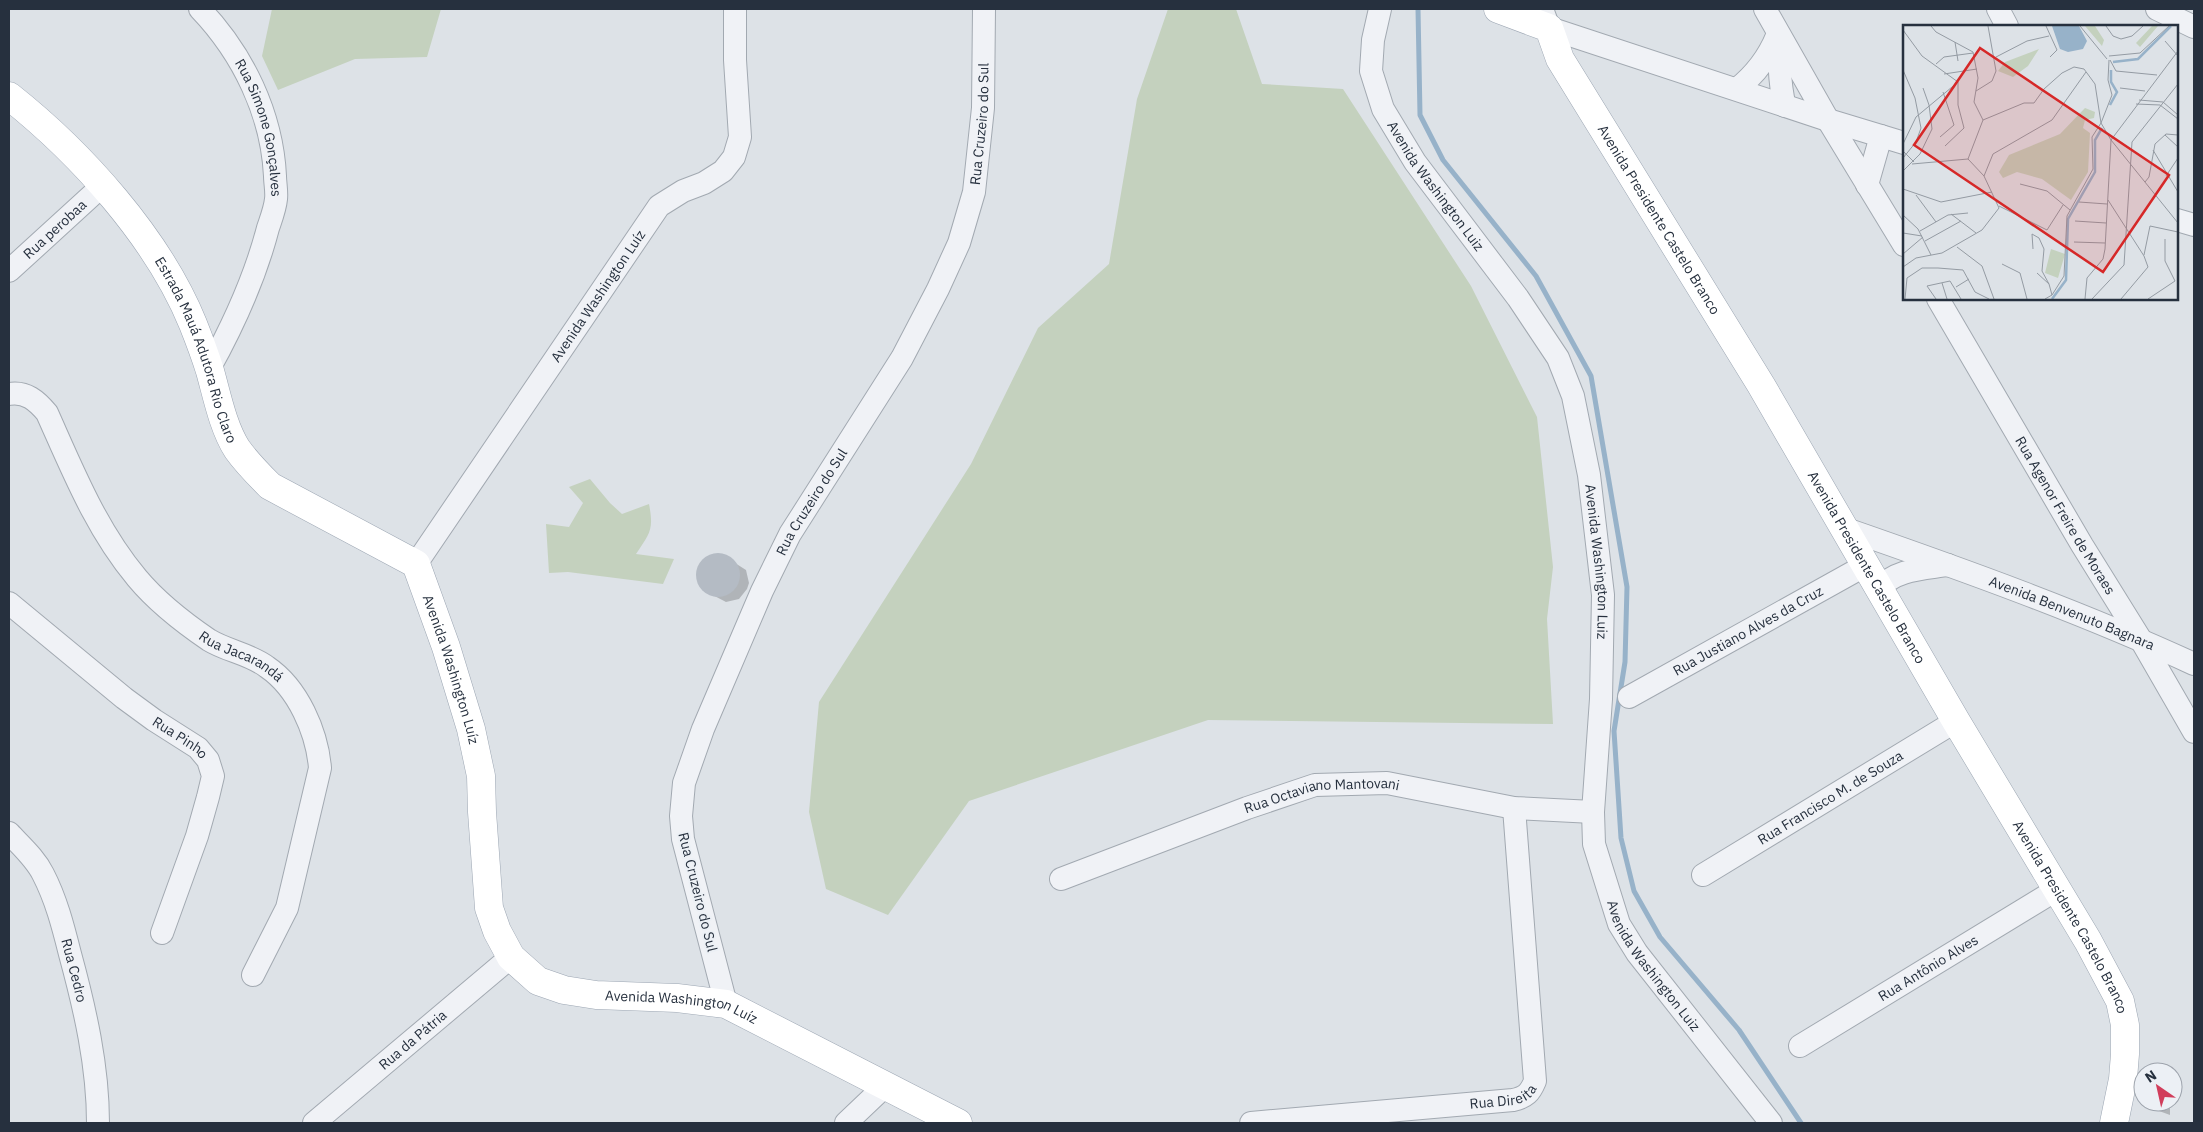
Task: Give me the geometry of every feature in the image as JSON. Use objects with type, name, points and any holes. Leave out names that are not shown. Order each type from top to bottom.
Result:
[{"type":"main road","points":[[1498,9],[1545,18]]},
{"type":"main road","name":"Avenida Presidente Castelo Branco","points":[[1545,18],[1560,59],[1756,377],[1956,721],[2088,941],[2120,1001],[2126,1025],[2125,1054],[2123,1079],[2114,1123]]},
{"type":"main road","name":"Estrada Mauá Adutora Rio Claro","points":[[9,96],[61,140],[141,234],[162,265],[192,323],[236,448],[252,469],[270,486],[416,564]]},
{"type":"main road","name":"Avenida Washington Luíz","points":[[416,564],[446,647],[471,729],[481,776],[482,821],[489,908],[497,931],[511,957],[538,981],[564,990],[596,995],[678,998],[726,1004],[958,1123]]},
{"type":"street","name":"Rua Simone Gonçalves","points":[[200,9],[217,26],[239,60],[258,99],[273,150],[276,199],[264,246],[248,290],[209,369]]},
{"type":"street","name":"Avenida Washington Luíz","points":[[416,564],[659,206],[683,191],[704,183],[723,171],[734,157],[740,137],[735,60],[735,9]]},
{"type":"street","name":"Rua Cruzeiro do Sul","points":[[726,1004],[684,839],[681,816],[684,783],[702,729],[759,599],[790,534],[902,358],[938,289],[959,243],[974,192],[983,108],[984,9]]},
{"type":"street","name":"Avenida Washington Luiz","points":[[1380,9],[1373,40],[1371,71],[1383,109],[1415,162],[1518,298],[1558,358],[1573,396],[1589,475],[1603,595],[1601,699],[1593,812],[1594,844],[1620,924],[1637,953],[1771,1123]]},
{"type":"street","points":[[1998,9],[2007,25]]},
{"type":"street","points":[[2157,9],[2185,19]]},
{"type":"street","points":[[1545,18],[1785,106],[1903,143]]},
{"type":"street","points":[[1737,89],[1764,62],[1773,23]]},
{"type":"street","points":[[1773,23],[1780,57],[1780,85],[1785,106]]},
{"type":"street","points":[[1773,23],[1828,120],[1903,243]]},
{"type":"street","points":[[1867,185],[1881,136]]},
{"type":"street","name":"Rua perobaa","points":[[9,271],[102,186]]},
{"type":"street","points":[[2178,220],[2194,225]]},
{"type":"street","name":"Rua Agenor Freire de Moraes","points":[[1939,300],[2194,732]]},
{"type":"street","name":"Rua Jacarandá","points":[[10,397],[24,395],[36,401],[46,413],[95,518],[138,579],[174,614],[210,641],[266,666],[283,680],[299,703],[313,732],[319,750],[320,768],[296,875],[287,908],[253,975]]},
{"type":"street","name":"Avenida Benvenuto Bagnara","points":[[1846,529],[1949,564],[2141,640],[2194,664]]},
{"type":"street","points":[[1879,589],[1888,579],[1902,573],[1949,564]]},
{"type":"street","name":"Rua Justiano Alves da Cruz","points":[[1629,697],[1866,565]]},
{"type":"street","name":"Rua Pinho","points":[[9,603],[124,698],[198,748],[208,760],[213,776],[208,797],[197,836],[162,933]]},
{"type":"street","name":"Rua Francisco M. de Souza","points":[[1703,875],[1956,721]]},
{"type":"street","name":"Rua Octaviano Mantovani","points":[[1061,878],[1247,808],[1315,785],[1387,783],[1514,808],[1593,812]]},
{"type":"street","name":"Rua Direita","points":[[1251,1123],[1513,1100],[1524,1098],[1530,1092],[1534,1081],[1514,808]]},
{"type":"street","name":"Rua Cedro","points":[[9,833],[27,851],[42,872],[58,906],[82,995],[90,1038],[98,1103],[98,1123]]},
{"type":"street","name":"Rua Antônio Alves","points":[[1800,1046],[2056,890]]},
{"type":"street","name":"Rua da Pátria","points":[[314,1123],[511,957]]},
{"type":"street","points":[[846,1123],[886,1085]]},
{"type":"green space","points":[[272,9],[441,9],[427,57],[355,59],[278,90],[262,56]]},
{"type":"green space","points":[[1168,9],[1236,9],[1262,84],[1343,89],[1471,286],[1537,417],[1553,567],[1547,619],[1553,724],[1208,720],[969,801],[888,915],[826,889],[809,812],[819,702],[971,464],[1038,328],[1109,264],[1137,99]]},
{"type":"green space","points":[[590,479],[622,514],[649,504],[650,531],[636,554],[674,559],[663,584],[568,572],[549,573],[546,524],[569,527],[583,503],[569,487]]},
{"type":"building","points":[[718,553],[730,557],[736,563],[740,575],[736,587],[730,593],[718,597],[706,593],[700,587],[696,575],[700,563],[706,557]]},
{"type":"waterway","points":[[1418,9],[1420,115],[1443,160],[1536,276],[1591,376],[1627,587],[1625,662],[1614,731],[1621,838],[1634,891],[1660,937],[1739,1030],[1801,1123]]}]
